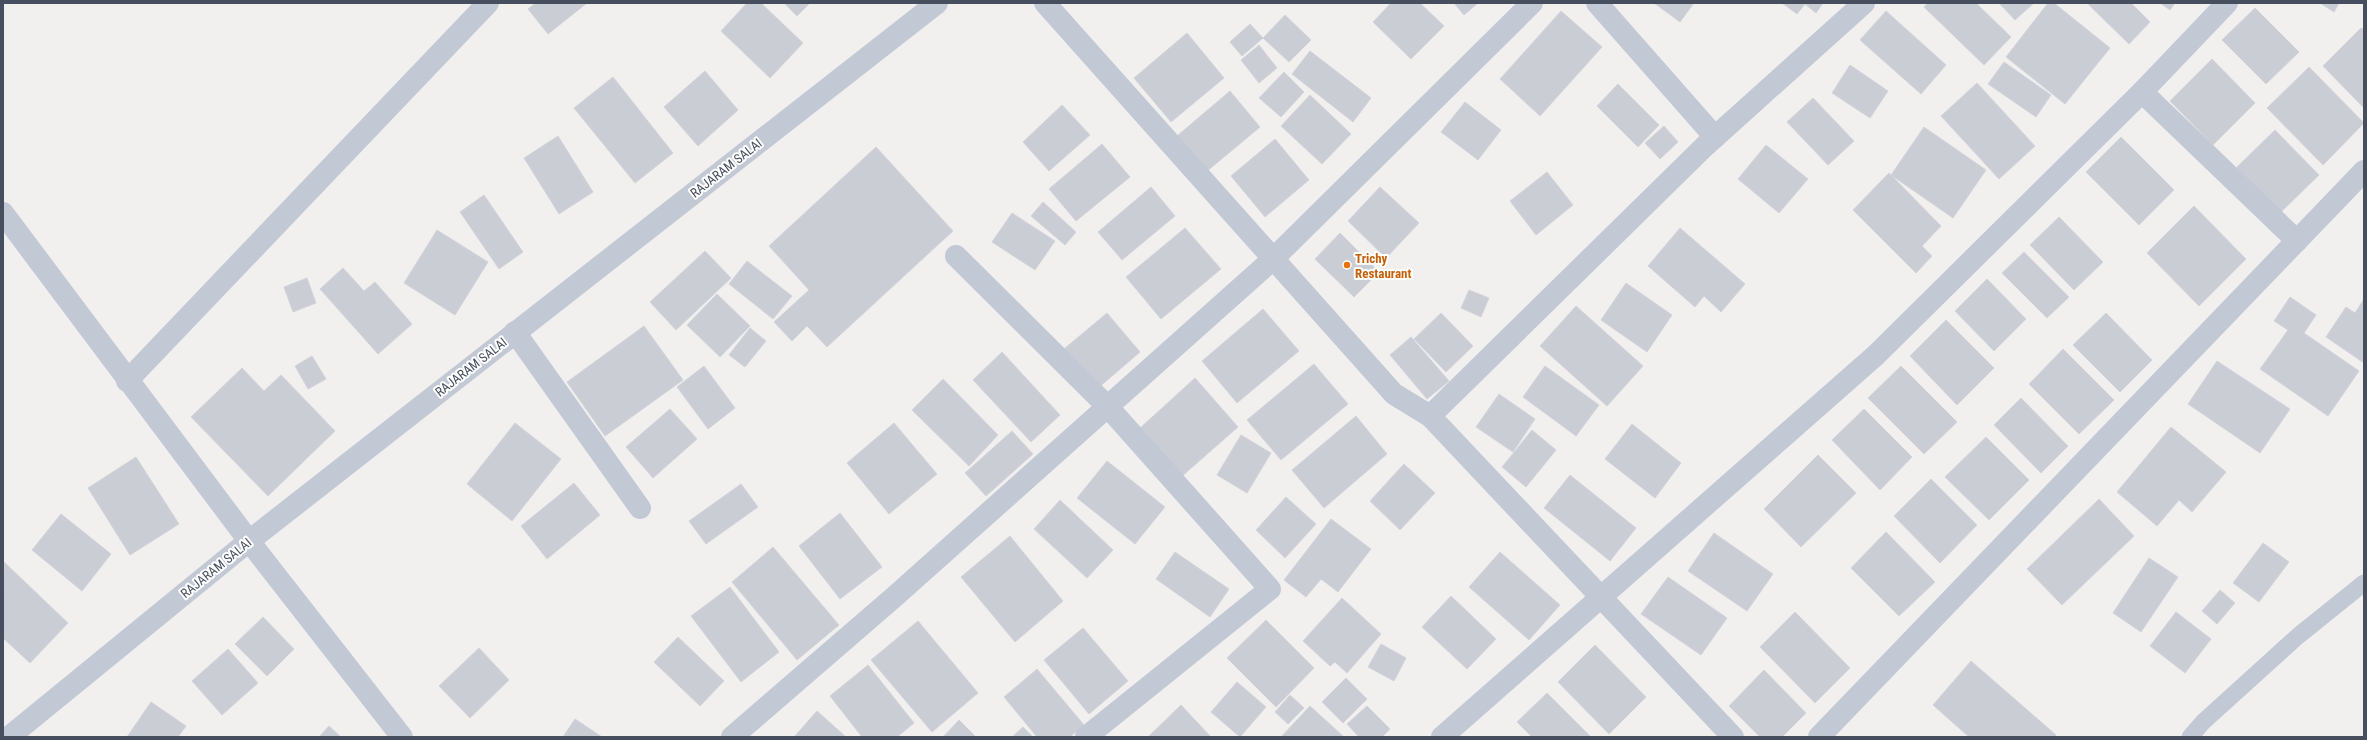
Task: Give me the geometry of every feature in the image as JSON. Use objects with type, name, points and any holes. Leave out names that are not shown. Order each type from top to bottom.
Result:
[{"type":"street","points":[[128,381],[488,3]]},
{"type":"street","name":"RAJARAM SALAI","points":[[8,737],[249,541],[937,3]]},
{"type":"street","points":[[1045,3],[1394,394],[1430,416],[1733,737]]},
{"type":"street","points":[[732,737],[893,598],[1273,259],[1532,3]]},
{"type":"street","points":[[1597,3],[1716,137]]},
{"type":"street","points":[[1430,416],[1716,137],[1864,3]]},
{"type":"street","points":[[1442,737],[1876,355],[2142,92],[2227,3]]},
{"type":"street","points":[[2142,92],[2297,241]]},
{"type":"street","points":[[1819,737],[2364,171]]},
{"type":"street","points":[[3,213],[249,541],[402,737]]},
{"type":"street","points":[[956,256],[1108,407],[1270,589],[1086,737]]},
{"type":"street","points":[[515,332],[640,508]]},
{"type":"lane","points":[[2190,737],[2203,722],[2293,642],[2364,583]]},
{"type":"building","points":[[536,3],[587,3],[548,34],[528,9]]},
{"type":"building","points":[[747,3],[761,3],[803,43],[770,78],[721,31]]},
{"type":"building","points":[[784,3],[810,3],[797,16]]},
{"type":"building","points":[[1391,3],[1420,3],[1444,26],[1411,59],[1373,22]]},
{"type":"building","points":[[1454,3],[1478,3],[1464,15]]},
{"type":"building","points":[[1654,3],[1694,3],[1680,22]]},
{"type":"building","points":[[1782,3],[1823,3],[1816,13],[1805,4],[1797,14]]},
{"type":"building","points":[[1928,3],[1976,3],[2011,37],[1984,65],[1924,7]]},
{"type":"building","points":[[1999,3],[2034,3],[2015,20]]},
{"type":"building","points":[[2048,3],[2054,3],[2110,48],[2065,104],[2006,57]]},
{"type":"building","points":[[2087,3],[2131,3],[2150,22],[2129,44]]},
{"type":"building","points":[[2160,3],[2175,3],[2170,10]]},
{"type":"building","points":[[2320,3],[2339,3],[2334,12]]},
{"type":"building","points":[[2255,8],[2299,52],[2266,84],[2222,40]]},
{"type":"building","points":[[1561,11],[1602,47],[1540,116],[1500,79]]},
{"type":"building","points":[[1886,11],[1946,65],[1921,94],[1860,40]]},
{"type":"building","points":[[1285,15],[1311,40],[1289,62],[1263,38]]},
{"type":"building","points":[[1250,24],[1263,38],[1242,56],[1230,42]]},
{"type":"building","points":[[2361,28],[2364,30],[2364,108],[2323,66]]},
{"type":"building","points":[[1187,33],[1224,78],[1171,122],[1134,78]]},
{"type":"building","points":[[1259,45],[1277,68],[1259,83],[1241,60]]},
{"type":"building","points":[[1310,51],[1371,98],[1353,122],[1292,74]]},
{"type":"building","points":[[2212,59],[2255,103],[2213,145],[2170,101]]},
{"type":"building","points":[[2004,62],[2051,95],[2036,117],[1988,84]]},
{"type":"building","points":[[1850,65],[1888,91],[1870,118],[1832,93]]},
{"type":"building","points":[[2309,67],[2364,123],[2323,165],[2267,108]]},
{"type":"building","points":[[705,71],[738,110],[698,146],[664,107]]},
{"type":"building","points":[[1284,72],[1304,92],[1281,117],[1259,98]]},
{"type":"building","points":[[613,77],[673,153],[635,183],[574,108]]},
{"type":"building","points":[[1977,83],[2035,146],[1999,179],[1941,116]]},
{"type":"building","points":[[1618,84],[1659,125],[1638,147],[1597,106]]},
{"type":"building","points":[[1230,91],[1260,127],[1206,172],[1177,136]]},
{"type":"building","points":[[1310,95],[1351,134],[1322,164],[1281,126]]},
{"type":"building","points":[[1813,98],[1854,141],[1828,165],[1787,122]]},
{"type":"building","points":[[1465,102],[1501,130],[1478,160],[1441,132]]},
{"type":"building","points":[[1062,105],[1090,135],[1049,171],[1023,142]]},
{"type":"building","points":[[1664,126],[1678,142],[1660,159],[1645,143]]},
{"type":"building","points":[[1924,127],[1986,170],[1953,218],[1891,175]]},
{"type":"building","points":[[2275,130],[2319,175],[2280,213],[2236,168]]},
{"type":"building","points":[[558,136],[593,192],[559,214],[524,158]]},
{"type":"building","points":[[2121,137],[2174,190],[2139,225],[2086,172]]},
{"type":"building","points":[[1275,139],[1309,180],[1265,217],[1231,176]]},
{"type":"building","points":[[1102,144],[1130,177],[1076,221],[1049,189]]},
{"type":"building","points":[[1766,145],[1808,179],[1779,213],[1738,179]]},
{"type":"building","points":[[876,147],[953,231],[827,347],[807,326],[792,341],[774,322],[809,290],[769,246]]},
{"type":"building","points":[[1547,172],[1573,205],[1536,235],[1510,201]]},
{"type":"building","points":[[1889,173],[1941,226],[1922,246],[1932,256],[1916,273],[1853,210]]},
{"type":"building","points":[[1151,187],[1175,216],[1122,260],[1098,232]]},
{"type":"building","points":[[1380,187],[1419,223],[1386,258],[1348,221]]},
{"type":"building","points":[[484,195],[523,252],[499,269],[460,212]]},
{"type":"building","points":[[1043,202],[1076,232],[1065,245],[1031,216]]},
{"type":"building","points":[[2194,206],[2246,259],[2199,306],[2147,253]]},
{"type":"building","points":[[1012,213],[1055,241],[1035,270],[992,242]]},
{"type":"building","points":[[2059,217],[2103,262],[2074,290],[2030,245]]},
{"type":"building","points":[[1185,228],[1221,269],[1161,319],[1126,277]]},
{"type":"building","points":[[1680,228],[1745,284],[1721,312],[1704,296],[1695,307],[1648,266]]},
{"type":"building","points":[[437,230],[488,262],[455,315],[404,283]]},
{"type":"building","name":"Trichy Restaurant","points":[[1340,233],[1379,272],[1354,297],[1315,259]]},
{"type":"building","points":[[705,251],[731,278],[676,330],[650,302]]},
{"type":"building","points":[[2024,252],[2069,297],[2047,318],[2002,273]]},
{"type":"building","points":[[747,261],[792,296],[773,319],[729,284]]},
{"type":"building","points":[[343,268],[364,291],[375,282],[412,324],[378,354],[320,289]]},
{"type":"building","points":[[307,278],[316,303],[293,312],[284,287]]},
{"type":"building","points":[[1987,279],[2026,319],[1994,351],[1955,311]]},
{"type":"building","points":[[1626,283],[1672,315],[1647,352],[1601,320]]},
{"type":"building","points":[[1469,290],[1489,298],[1481,317],[1461,308]]},
{"type":"building","points":[[717,294],[750,326],[720,357],[687,325]]},
{"type":"building","points":[[2290,297],[2316,315],[2304,333],[2359,371],[2328,416],[2260,369],[2288,330],[2274,321]]},
{"type":"building","points":[[2364,299],[2364,363],[2326,337],[2346,307],[2355,313]]},
{"type":"building","points":[[1576,306],[1643,366],[1607,406],[1540,346]]},
{"type":"building","points":[[1263,309],[1299,351],[1237,403],[1202,361]]},
{"type":"building","points":[[1107,313],[1140,352],[1097,389],[1064,349]]},
{"type":"building","points":[[1441,313],[1473,346],[1446,372],[1414,339]]},
{"type":"building","points":[[2106,313],[2152,360],[2120,392],[2073,345]]},
{"type":"building","points":[[1946,320],[1994,368],[1957,405],[1910,356]]},
{"type":"building","points":[[644,326],[683,380],[605,436],[567,382]]},
{"type":"building","points":[[750,328],[766,341],[745,367],[729,355]]},
{"type":"building","points":[[1411,337],[1449,381],[1427,399],[1390,355]]},
{"type":"building","points":[[2063,349],[2114,400],[2079,434],[2029,384]]},
{"type":"building","points":[[1002,352],[1060,415],[1031,442],[973,380]]},
{"type":"building","points":[[312,356],[326,379],[308,389],[295,366]]},
{"type":"building","points":[[2217,361],[2290,409],[2260,453],[2188,404]]},
{"type":"building","points":[[1314,364],[1348,404],[1281,460],[1247,420]]},
{"type":"building","points":[[704,366],[735,408],[708,429],[677,387]]},
{"type":"building","points":[[1545,366],[1599,405],[1576,436],[1523,397]]},
{"type":"building","points":[[1901,366],[1957,422],[1924,454],[1868,398]]},
{"type":"building","points":[[242,368],[264,391],[281,375],[335,431],[268,496],[191,417]]},
{"type":"building","points":[[1195,378],[1238,427],[1181,477],[1139,429]]},
{"type":"building","points":[[943,379],[998,435],[969,466],[912,410]]},
{"type":"building","points":[[1499,394],[1535,419],[1513,452],[1476,427]]},
{"type":"building","points":[[2021,398],[2068,446],[2041,473],[1994,425]]},
{"type":"building","points":[[670,409],[697,439],[653,478],[626,447]]},
{"type":"building","points":[[1864,409],[1912,457],[1880,490],[1832,440]]},
{"type":"building","points":[[1356,416],[1387,454],[1324,508],[1292,470]]},
{"type":"building","points":[[515,423],[561,459],[512,521],[467,484]]},
{"type":"building","points":[[894,423],[937,474],[889,514],[847,463]]},
{"type":"building","points":[[1632,424],[1681,463],[1655,498],[1605,459]]},
{"type":"building","points":[[2171,427],[2226,472],[2192,512],[2179,500],[2157,526],[2117,492]]},
{"type":"building","points":[[1532,430],[1556,450],[1526,487],[1502,467]]},
{"type":"building","points":[[1012,431],[1033,454],[986,496],[965,473]]},
{"type":"building","points":[[1241,435],[1271,453],[1247,493],[1217,475]]},
{"type":"building","points":[[1986,437],[2029,480],[1989,520],[1945,477]]},
{"type":"building","points":[[1818,455],[1856,493],[1801,547],[1764,509]]},
{"type":"building","points":[[136,457],[179,524],[130,555],[88,488]]},
{"type":"building","points":[[1107,461],[1165,507],[1135,544],[1077,498]]},
{"type":"building","points":[[1404,464],[1435,493],[1400,530],[1370,501]]},
{"type":"building","points":[[1570,475],[1636,528],[1610,561],[1544,508]]},
{"type":"building","points":[[1931,479],[1977,525],[1940,563],[1894,516]]},
{"type":"building","points":[[574,483],[600,515],[547,559],[521,526]]},
{"type":"building","points":[[741,484],[758,507],[706,544],[689,521]]},
{"type":"building","points":[[1286,497],[1316,524],[1285,558],[1256,530]]},
{"type":"building","points":[[2099,499],[2134,536],[2062,605],[2027,569]]},
{"type":"building","points":[[1060,500],[1113,550],[1087,578],[1034,529]]},
{"type":"building","points":[[840,513],[882,567],[840,599],[799,546]]},
{"type":"building","points":[[61,514],[111,554],[82,591],[32,550]]},
{"type":"building","points":[[1331,519],[1371,549],[1338,592],[1321,579],[1306,597],[1284,580]]},
{"type":"building","points":[[1886,532],[1935,582],[1899,616],[1851,568]]},
{"type":"building","points":[[1714,533],[1773,574],[1747,611],[1688,571]]},
{"type":"building","points":[[1010,536],[1063,601],[1015,642],[961,577]]},
{"type":"building","points":[[2263,543],[2289,562],[2259,602],[2233,583]]},
{"type":"building","points":[[773,547],[839,625],[797,660],[732,582]]},
{"type":"building","points":[[1175,552],[1229,589],[1210,617],[1156,579]]},
{"type":"building","points":[[1500,552],[1560,605],[1529,640],[1469,587]]},
{"type":"building","points":[[2149,558],[2178,577],[2141,632],[2113,613]]},
{"type":"building","points":[[4,562],[68,623],[30,663],[3,638]]},
{"type":"building","points":[[1668,577],[1727,618],[1701,655],[1641,614]]},
{"type":"building","points":[[730,587],[779,652],[741,682],[691,616]]},
{"type":"building","points":[[2220,590],[2235,603],[2217,624],[2202,611]]},
{"type":"building","points":[[1451,596],[1496,639],[1467,669],[1422,627]]},
{"type":"building","points":[[1342,598],[1381,634],[1347,673],[1335,662],[1330,666],[1303,641]]},
{"type":"building","points":[[1795,612],[1850,668],[1815,703],[1760,647]]},
{"type":"building","points":[[2176,612],[2211,639],[2185,673],[2150,646]]},
{"type":"building","points":[[263,617],[294,649],[267,676],[235,644]]},
{"type":"building","points":[[1266,620],[1314,668],[1276,707],[1227,658]]},
{"type":"building","points":[[918,621],[978,693],[932,732],[871,660]]},
{"type":"building","points":[[1083,628],[1128,681],[1089,714],[1044,660]]},
{"type":"building","points":[[678,637],[724,681],[700,706],[654,662]]},
{"type":"building","points":[[1381,644],[1406,658],[1394,681],[1368,667]]},
{"type":"building","points":[[1595,645],[1646,697],[1609,734],[1558,682]]},
{"type":"building","points":[[479,648],[509,680],[470,718],[439,686]]},
{"type":"building","points":[[228,649],[258,683],[222,715],[192,681]]},
{"type":"building","points":[[1971,661],[2056,735],[2054,737],[1969,737],[1933,705]]},
{"type":"building","points":[[868,665],[914,723],[897,737],[862,737],[830,696]]},
{"type":"building","points":[[1037,669],[1084,725],[1070,737],[1037,737],[1004,697]]},
{"type":"building","points":[[1764,670],[1806,713],[1782,737],[1760,737],[1729,706]]},
{"type":"building","points":[[1346,678],[1367,699],[1343,723],[1322,702]]},
{"type":"building","points":[[1237,682],[1266,707],[1240,737],[1211,712]]},
{"type":"building","points":[[1547,693],[1591,737],[1532,737],[1517,722]]},
{"type":"building","points":[[1290,695],[1304,708],[1288,724],[1275,712]]},
{"type":"building","points":[[151,702],[186,726],[178,737],[127,737]]},
{"type":"building","points":[[1181,705],[1211,737],[1148,737]]},
{"type":"building","points":[[1310,706],[1344,737],[1281,737]]},
{"type":"building","points":[[1367,706],[1390,729],[1382,737],[1359,737],[1347,724]]},
{"type":"building","points":[[817,711],[846,737],[794,737]]},
{"type":"building","points":[[575,719],[602,737],[563,737]]},
{"type":"building","points":[[959,720],[976,737],[943,737]]},
{"type":"building","points":[[329,726],[341,737],[319,737]]},
{"type":"building","points":[[1023,727],[1033,737],[1012,737]]},
{"type":"place","name":"Trichy Restaurant","points":[[1347,265]]}]
